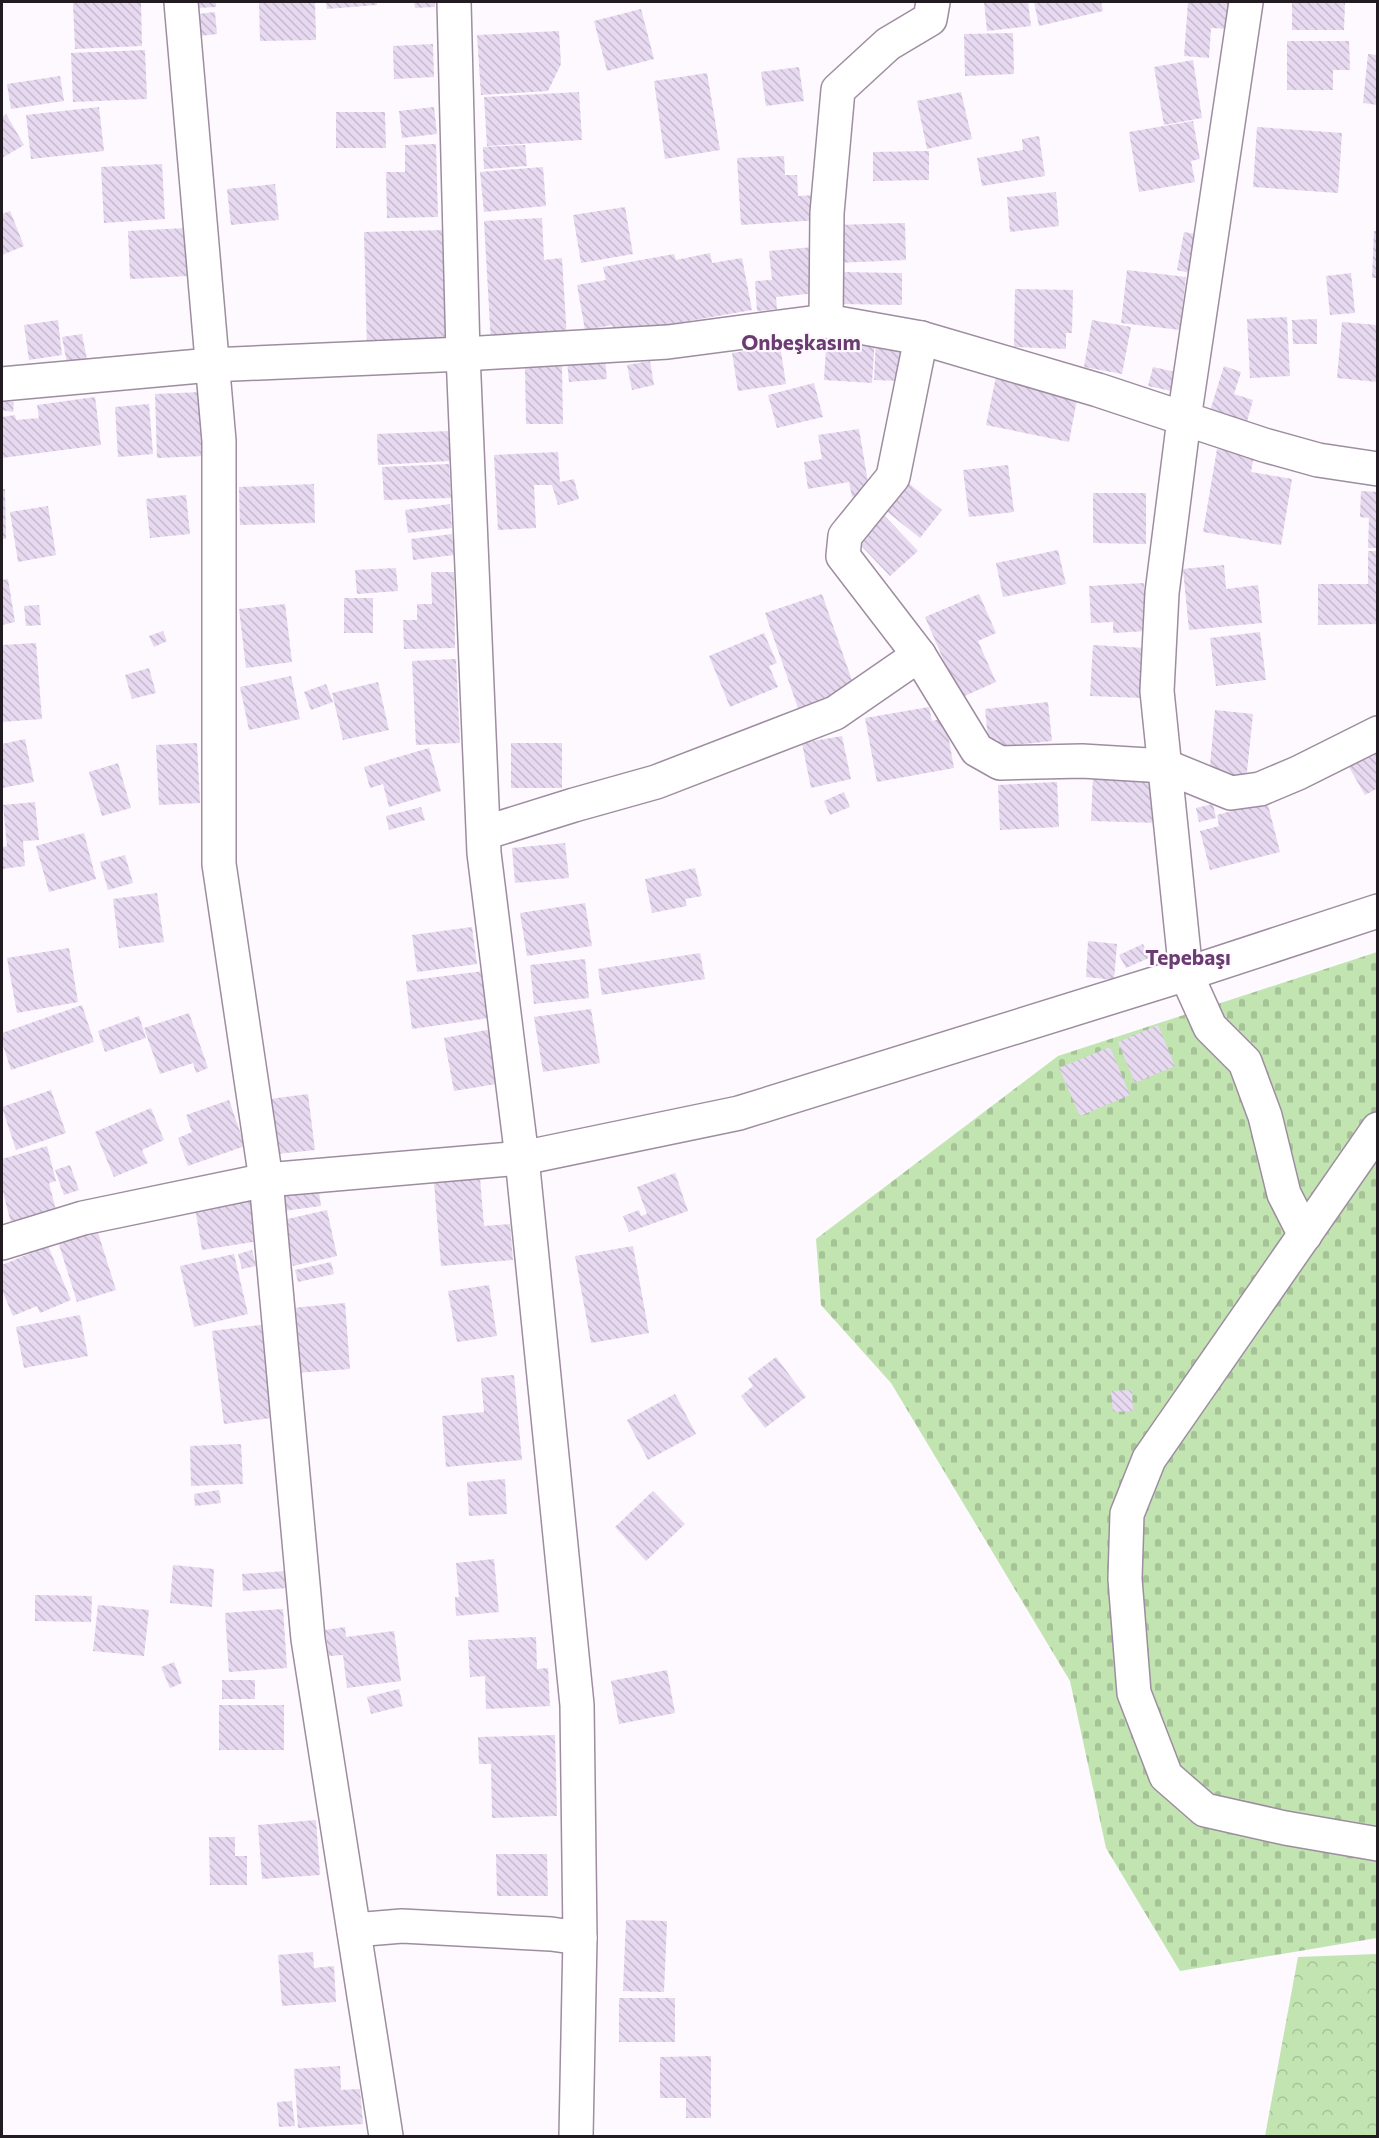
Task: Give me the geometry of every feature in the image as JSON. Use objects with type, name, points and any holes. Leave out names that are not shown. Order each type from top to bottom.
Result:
[{"type":"street","points":[[182,2],[219,441],[219,864],[266,1180],[308,1639],[386,2136]]},
{"type":"street","points":[[454,2],[463,354],[486,865],[522,1158],[577,1706],[580,1938],[576,2136]]},
{"type":"street","points":[[826,321],[826,213],[838,90],[888,44],[930,19],[933,2]]},
{"type":"street","points":[[1246,2],[1184,418],[1162,593],[1157,692],[1186,974],[1210,1027],[1245,1062],[1265,1116],[1284,1194],[1305,1234]]},
{"type":"street","points":[[2,384],[211,365],[668,342],[826,321],[921,338],[1098,390],[1264,445],[1318,460],[1377,468]]},
{"type":"street","points":[[921,338],[893,477],[845,536],[843,556],[919,655],[977,750],[1000,763],[1082,761],[1164,766],[1231,793],[1260,789],[1298,773],[1377,733]]},
{"type":"street","points":[[484,834],[656,782],[835,713],[919,655]]},
{"type":"street","points":[[2,1243],[83,1218],[266,1180],[522,1158],[739,1113],[1377,912]]},
{"type":"street","points":[[1377,1129],[1149,1459],[1127,1514],[1125,1579],[1134,1693],[1166,1776],[1205,1810],[1286,1828],[1377,1844]]},
{"type":"street","points":[[354,1930],[402,1926],[551,1934],[580,1938]]},
{"type":"green space","points":[[1377,952],[1377,1938],[1180,1971],[1106,1848],[1070,1681],[891,1383],[821,1305],[816,1239],[1058,1056]]},
{"type":"green space","points":[[1377,1954],[1377,2136],[1265,2136],[1298,1957]]},
{"type":"building","points":[[73,2],[141,2],[142,46],[75,49]]},
{"type":"building","points":[[197,2],[216,2],[216,7],[197,8]]},
{"type":"building","points":[[259,2],[315,2],[316,40],[260,41]]},
{"type":"building","points":[[326,2],[377,2],[377,5],[327,9]]},
{"type":"building","points":[[414,2],[435,2],[435,7],[415,8]]},
{"type":"building","points":[[984,2],[1028,2],[1031,26],[987,31]]},
{"type":"building","points":[[1034,2],[1101,2],[1103,11],[1039,26]]},
{"type":"building","points":[[1188,2],[1230,2],[1228,29],[1211,28],[1209,58],[1184,56]]},
{"type":"building","points":[[1292,2],[1345,2],[1344,30],[1292,30]]},
{"type":"building","points":[[641,9],[654,59],[607,71],[594,21]]},
{"type":"building","points":[[215,12],[217,34],[200,36],[198,14]]},
{"type":"building","points":[[559,31],[561,64],[548,91],[481,95],[477,35]]},
{"type":"building","points":[[1013,33],[1014,74],[965,76],[964,34]]},
{"type":"building","points":[[1287,41],[1349,41],[1350,70],[1333,70],[1333,90],[1287,90]]},
{"type":"building","points":[[433,44],[434,77],[394,79],[393,46]]},
{"type":"building","points":[[145,50],[147,99],[73,102],[71,53]]},
{"type":"building","points":[[1368,54],[1378,55],[1378,105],[1363,103]]},
{"type":"building","points":[[1193,60],[1202,118],[1164,125],[1154,67]]},
{"type":"building","points":[[799,67],[804,101],[766,106],[761,72]]},
{"type":"building","points":[[707,73],[720,150],[665,159],[654,81]]},
{"type":"building","points":[[60,76],[64,101],[11,109],[7,84]]},
{"type":"building","points":[[579,92],[582,140],[487,146],[484,97]]},
{"type":"building","points":[[961,92],[972,139],[927,149],[917,101]]},
{"type":"building","points":[[99,107],[104,151],[31,159],[26,115]]},
{"type":"building","points":[[434,107],[437,134],[402,138],[399,111]]},
{"type":"building","points":[[336,112],[385,112],[386,148],[336,148]]},
{"type":"building","points":[[6,114],[24,145],[2,158],[2,117]]},
{"type":"building","points":[[1193,121],[1200,159],[1191,161],[1195,182],[1139,192],[1129,132]]},
{"type":"building","points":[[1257,127],[1342,133],[1338,193],[1253,187]]},
{"type":"building","points":[[1039,136],[1045,176],[982,186],[977,158],[1023,150],[1022,139]]},
{"type":"building","points":[[436,144],[438,217],[387,218],[386,172],[405,172],[405,145]]},
{"type":"building","points":[[525,145],[527,166],[484,169],[483,147]]},
{"type":"building","points":[[929,151],[929,180],[873,181],[873,152]]},
{"type":"building","points":[[784,156],[785,175],[797,175],[798,196],[817,195],[819,220],[741,225],[737,158]]},
{"type":"building","points":[[162,164],[165,219],[104,223],[101,167]]},
{"type":"building","points":[[543,167],[546,206],[484,212],[480,172]]},
{"type":"building","points":[[275,184],[279,220],[231,225],[227,189]]},
{"type":"building","points":[[1056,192],[1059,226],[1010,232],[1007,197]]},
{"type":"building","points":[[625,207],[633,254],[581,263],[573,215]]},
{"type":"building","points":[[10,211],[24,246],[2,255],[2,214]]},
{"type":"building","points":[[542,218],[544,260],[562,258],[567,339],[491,343],[484,221]]},
{"type":"building","points":[[905,223],[906,260],[836,263],[834,225]]},
{"type":"building","points":[[186,228],[188,276],[130,279],[128,231]]},
{"type":"building","points":[[446,230],[450,346],[367,348],[364,232]]},
{"type":"building","points":[[1374,231],[1378,231],[1378,278],[1372,278]]},
{"type":"building","points":[[1184,232],[1200,235],[1193,274],[1177,270]]},
{"type":"building","points":[[813,247],[818,293],[776,297],[777,309],[757,311],[755,281],[772,280],[769,251]]},
{"type":"building","points":[[710,253],[712,263],[742,258],[752,310],[614,334],[612,325],[585,330],[577,285],[606,280],[603,267],[674,254],[676,260]]},
{"type":"building","points":[[1127,270],[1186,277],[1180,330],[1121,323]]},
{"type":"building","points":[[841,272],[902,273],[902,305],[841,304]]},
{"type":"building","points":[[1351,273],[1355,313],[1330,315],[1326,276]]},
{"type":"building","points":[[1015,289],[1073,290],[1072,333],[1066,333],[1066,349],[1014,347]]},
{"type":"building","points":[[1287,317],[1290,376],[1250,378],[1247,319]]},
{"type":"building","points":[[1317,319],[1317,344],[1293,344],[1292,320]]},
{"type":"building","points":[[58,320],[62,355],[29,360],[24,325]]},
{"type":"building","points":[[1092,320],[1131,327],[1122,374],[1084,367]]},
{"type":"building","points":[[1342,322],[1378,325],[1378,382],[1337,378]]},
{"type":"building","points":[[827,333],[875,337],[872,383],[824,380]]},
{"type":"building","points":[[82,334],[88,365],[68,369],[62,337]]},
{"type":"building","points":[[876,339],[903,341],[901,381],[874,380]]},
{"type":"building","points":[[780,346],[786,384],[738,391],[732,353]]},
{"type":"building","points":[[605,358],[607,379],[569,382],[567,361]]},
{"type":"building","points":[[650,361],[654,385],[632,390],[627,365]]},
{"type":"building","points":[[562,366],[563,424],[526,424],[525,367]]},
{"type":"building","points":[[1224,366],[1241,372],[1234,394],[1253,400],[1246,425],[1209,414]]},
{"type":"building","points":[[1153,367],[1180,373],[1176,392],[1148,386]]},
{"type":"building","points":[[997,372],[1079,389],[1069,442],[986,425]]},
{"type":"building","points":[[814,383],[823,417],[777,428],[768,395]]},
{"type":"building","points":[[202,392],[204,456],[157,458],[155,394]]},
{"type":"building","points":[[95,397],[101,445],[2,458],[2,417],[15,415],[16,420],[39,418],[37,405]]},
{"type":"building","points":[[2,400],[14,402],[13,412],[2,410]]},
{"type":"building","points":[[149,404],[153,454],[118,457],[115,407]]},
{"type":"building","points":[[859,429],[870,494],[852,497],[849,482],[808,489],[804,462],[822,459],[818,435]]},
{"type":"building","points":[[449,431],[450,461],[378,465],[377,434]]},
{"type":"building","points":[[1217,449],[1254,455],[1251,472],[1292,479],[1281,545],[1203,532]]},
{"type":"building","points":[[558,452],[560,482],[574,479],[579,499],[558,505],[552,485],[534,485],[536,528],[498,530],[494,455]]},
{"type":"building","points":[[449,464],[451,498],[384,500],[382,467]]},
{"type":"building","points":[[1008,465],[1014,512],[969,517],[963,470]]},
{"type":"building","points":[[902,478],[942,510],[920,538],[880,506]]},
{"type":"building","points":[[314,484],[315,523],[240,525],[239,487]]},
{"type":"building","points":[[2,489],[5,489],[6,539],[2,539]]},
{"type":"building","points":[[1361,491],[1378,492],[1378,548],[1368,548],[1369,518],[1360,517]]},
{"type":"building","points":[[1093,493],[1146,493],[1146,544],[1093,543]]},
{"type":"building","points":[[186,495],[190,534],[150,538],[146,499]]},
{"type":"building","points":[[450,504],[452,528],[408,533],[405,510]]},
{"type":"building","points":[[48,506],[56,555],[18,562],[10,512]]},
{"type":"building","points":[[879,510],[918,551],[890,576],[852,536]]},
{"type":"building","points":[[452,534],[454,555],[413,560],[411,539]]},
{"type":"building","points":[[1058,550],[1066,584],[1003,597],[996,563]]},
{"type":"building","points":[[1368,551],[1378,551],[1378,624],[1318,625],[1318,584],[1368,584]]},
{"type":"building","points":[[1224,565],[1226,589],[1258,585],[1262,623],[1189,630],[1183,569]]},
{"type":"building","points":[[396,568],[398,591],[357,594],[355,570]]},
{"type":"building","points":[[431,572],[454,572],[455,648],[404,649],[403,620],[417,620],[417,604],[432,604]]},
{"type":"building","points":[[8,579],[15,622],[2,625],[2,580]]},
{"type":"building","points":[[1144,583],[1147,631],[1113,633],[1113,622],[1091,623],[1089,586]]},
{"type":"building","points":[[822,594],[855,689],[798,708],[765,613]]},
{"type":"building","points":[[979,594],[996,633],[978,641],[996,682],[960,698],[925,617]]},
{"type":"building","points":[[344,598],[373,598],[373,633],[344,633]]},
{"type":"building","points":[[285,604],[292,662],[246,668],[239,609]]},
{"type":"building","points":[[39,605],[41,625],[26,626],[24,606]]},
{"type":"building","points":[[163,631],[167,641],[154,647],[149,636]]},
{"type":"building","points":[[1260,632],[1266,680],[1216,686],[1210,638]]},
{"type":"building","points":[[764,633],[777,663],[769,666],[778,687],[730,707],[709,656]]},
{"type":"building","points":[[36,643],[42,719],[2,722],[2,645]]},
{"type":"building","points":[[1093,645],[1145,648],[1142,698],[1090,696]]},
{"type":"building","points":[[456,659],[460,743],[416,745],[412,661]]},
{"type":"building","points":[[149,668],[156,693],[132,699],[125,675]]},
{"type":"building","points":[[291,676],[300,719],[249,730],[240,687]]},
{"type":"building","points":[[378,682],[389,730],[343,740],[332,693]]},
{"type":"building","points":[[326,684],[333,702],[311,710],[304,692]]},
{"type":"building","points":[[1048,702],[1052,741],[999,747],[998,740],[988,738],[985,709]]},
{"type":"building","points":[[929,707],[932,721],[945,718],[954,768],[877,782],[865,718]]},
{"type":"building","points":[[1215,710],[1253,714],[1246,781],[1209,777]]},
{"type":"building","points":[[842,736],[851,779],[811,788],[802,743]]},
{"type":"building","points":[[25,739],[34,782],[2,788],[2,744]]},
{"type":"building","points":[[197,743],[200,803],[159,805],[156,745]]},
{"type":"building","points":[[511,743],[562,743],[562,788],[511,788]]},
{"type":"building","points":[[1378,743],[1378,788],[1365,795],[1346,762]]},
{"type":"building","points":[[429,748],[441,791],[389,807],[383,784],[370,788],[364,767]]},
{"type":"building","points":[[118,763],[131,808],[102,816],[89,772]]},
{"type":"building","points":[[1093,775],[1161,777],[1160,823],[1091,821]]},
{"type":"building","points":[[1057,782],[1059,827],[1000,830],[998,785]]},
{"type":"building","points":[[844,792],[850,807],[830,815],[824,801]]},
{"type":"building","points":[[1267,801],[1280,852],[1210,870],[1200,831],[1219,826],[1217,815]]},
{"type":"building","points":[[35,802],[39,840],[23,841],[25,866],[2,869],[2,847],[7,846],[3,805]]},
{"type":"building","points":[[1213,804],[1216,818],[1199,822],[1196,808]]},
{"type":"building","points":[[421,807],[425,820],[389,830],[386,816]]},
{"type":"building","points":[[84,833],[96,879],[49,892],[36,846]]},
{"type":"building","points":[[565,843],[569,878],[515,883],[512,848]]},
{"type":"building","points":[[125,855],[133,883],[108,890],[100,862]]},
{"type":"building","points":[[695,868],[702,896],[685,899],[687,906],[652,913],[645,879]]},
{"type":"building","points":[[157,893],[164,942],[119,948],[113,899]]},
{"type":"building","points":[[585,903],[592,946],[527,956],[520,913]]},
{"type":"building","points":[[472,927],[477,964],[417,972],[412,935]]},
{"type":"building","points":[[1088,941],[1117,944],[1114,980],[1086,977]]},
{"type":"building","points":[[1143,944],[1149,958],[1126,968],[1119,955]]},
{"type":"building","points":[[69,948],[78,1002],[17,1013],[7,958]]},
{"type":"building","points":[[700,953],[705,979],[602,995],[598,969]]},
{"type":"building","points":[[585,959],[589,998],[534,1004],[530,965]]},
{"type":"building","points":[[483,971],[489,1018],[412,1029],[406,981]]},
{"type":"building","points":[[82,1005],[94,1042],[11,1070],[2,1042],[2,1033]]},
{"type":"building","points":[[591,1009],[600,1063],[543,1072],[534,1017]]},
{"type":"building","points":[[189,1013],[208,1068],[196,1073],[193,1063],[160,1074],[144,1028]]},
{"type":"building","points":[[139,1016],[146,1038],[105,1052],[98,1031]]},
{"type":"building","points":[[1158,1025],[1175,1066],[1135,1083],[1118,1042]]},
{"type":"building","points":[[492,1029],[502,1083],[454,1091],[444,1038]]},
{"type":"building","points":[[1110,1047],[1130,1095],[1080,1116],[1059,1068]]},
{"type":"building","points":[[51,1090],[66,1133],[16,1150],[2,1107]]},
{"type":"building","points":[[308,1094],[315,1150],[277,1154],[270,1099]]},
{"type":"building","points":[[229,1100],[245,1146],[188,1166],[178,1138],[192,1132],[186,1115]]},
{"type":"building","points":[[151,1108],[164,1140],[142,1150],[148,1163],[114,1177],[95,1132]]},
{"type":"building","points":[[47,1146],[56,1181],[49,1183],[56,1210],[11,1223],[2,1188],[2,1159]]},
{"type":"building","points":[[70,1165],[79,1190],[64,1195],[55,1170]]},
{"type":"building","points":[[675,1173],[688,1211],[629,1232],[623,1216],[639,1210],[641,1216],[647,1214],[637,1187]]},
{"type":"building","points":[[480,1178],[484,1226],[510,1224],[513,1260],[441,1266],[434,1182]]},
{"type":"building","points":[[318,1185],[321,1206],[283,1211],[280,1190]]},
{"type":"building","points":[[251,1188],[259,1241],[202,1250],[193,1196]]},
{"type":"building","points":[[327,1210],[337,1256],[293,1266],[283,1220]]},
{"type":"building","points":[[95,1223],[116,1290],[77,1302],[56,1235]]},
{"type":"building","points":[[48,1246],[71,1300],[40,1313],[37,1306],[13,1316],[2,1290],[2,1265]]},
{"type":"building","points":[[633,1246],[649,1333],[591,1343],[575,1256]]},
{"type":"building","points":[[252,1250],[256,1266],[242,1269],[238,1254]]},
{"type":"building","points":[[234,1254],[248,1314],[194,1327],[180,1266]]},
{"type":"building","points":[[331,1262],[334,1274],[298,1282],[295,1270]]},
{"type":"building","points":[[489,1285],[497,1336],[457,1342],[448,1291]]},
{"type":"building","points":[[345,1303],[350,1369],[297,1373],[292,1308]]},
{"type":"building","points":[[80,1315],[88,1356],[24,1368],[16,1327]]},
{"type":"building","points":[[267,1324],[280,1417],[224,1424],[212,1331]]},
{"type":"building","points":[[776,1357],[806,1397],[765,1428],[741,1396],[753,1386],[748,1378]]},
{"type":"building","points":[[514,1375],[522,1460],[446,1467],[442,1416],[484,1412],[481,1378]]},
{"type":"building","points":[[1132,1390],[1133,1411],[1113,1412],[1111,1391]]},
{"type":"building","points":[[675,1394],[696,1434],[648,1460],[627,1420]]},
{"type":"building","points":[[241,1444],[243,1484],[191,1486],[190,1446]]},
{"type":"building","points":[[505,1479],[507,1514],[469,1516],[467,1482]]},
{"type":"building","points":[[219,1490],[221,1503],[195,1506],[194,1494]]},
{"type":"building","points":[[653,1491],[685,1524],[646,1561],[615,1527]]},
{"type":"building","points":[[494,1559],[499,1612],[456,1616],[455,1597],[459,1597],[456,1563]]},
{"type":"building","points":[[173,1565],[214,1569],[212,1607],[170,1603]]},
{"type":"building","points":[[286,1571],[287,1588],[243,1591],[242,1574]]},
{"type":"building","points":[[35,1595],[92,1596],[91,1622],[35,1621]]},
{"type":"building","points":[[98,1605],[149,1610],[144,1656],[93,1651]]},
{"type":"building","points":[[283,1609],[287,1668],[229,1672],[225,1613]]},
{"type":"building","points":[[345,1627],[346,1637],[394,1631],[401,1681],[347,1688],[343,1655],[329,1656],[325,1630]]},
{"type":"building","points":[[536,1637],[537,1669],[548,1668],[550,1706],[486,1709],[485,1676],[470,1677],[468,1640]]},
{"type":"building","points":[[174,1662],[182,1683],[170,1688],[161,1667]]},
{"type":"building","points":[[667,1670],[675,1713],[619,1724],[611,1681]]},
{"type":"building","points":[[222,1680],[255,1680],[255,1699],[222,1699]]},
{"type":"building","points":[[399,1689],[403,1706],[371,1714],[367,1697]]},
{"type":"building","points":[[219,1705],[284,1705],[284,1750],[219,1750]]},
{"type":"building","points":[[555,1735],[557,1816],[492,1818],[491,1764],[479,1764],[478,1737]]},
{"type":"building","points":[[316,1820],[320,1875],[262,1879],[258,1825]]},
{"type":"building","points":[[209,1837],[235,1837],[235,1856],[247,1856],[247,1885],[210,1885]]},
{"type":"building","points":[[496,1854],[547,1854],[548,1896],[497,1896]]},
{"type":"building","points":[[626,1920],[667,1921],[664,1992],[623,1991]]},
{"type":"building","points":[[313,1952],[314,1968],[334,1966],[336,2002],[282,2006],[278,1955]]},
{"type":"building","points":[[619,1998],[675,1998],[675,2042],[619,2042]]},
{"type":"building","points":[[711,2056],[711,2118],[686,2118],[686,2098],[660,2098],[660,2057]]},
{"type":"building","points":[[340,2066],[341,2090],[360,2089],[363,2124],[298,2128],[294,2069]]},
{"type":"building","points":[[292,2101],[295,2126],[279,2127],[277,2102]]},
{"type":"district","name":"Onbeşkasım","points":[[801,343]]},
{"type":"district","name":"Tepebaşı","points":[[1188,958]]}]
